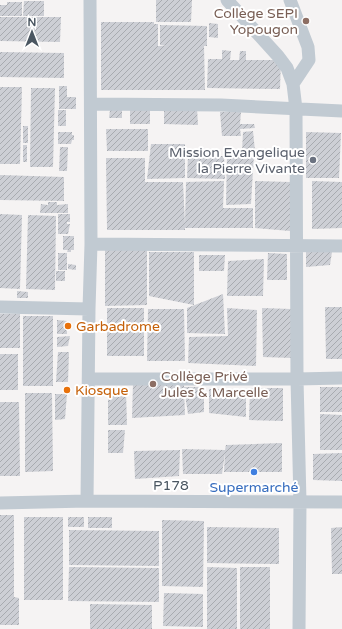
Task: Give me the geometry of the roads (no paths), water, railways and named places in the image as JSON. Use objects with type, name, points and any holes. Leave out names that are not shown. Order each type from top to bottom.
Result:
[{"type":"street","points":[[87,501],[91,244],[90,0]]},
{"type":"street","points":[[227,0],[278,56],[287,68],[294,84],[296,109],[297,380],[300,502],[299,629]]},
{"type":"street","points":[[290,0],[308,47],[309,60],[294,84]]},
{"type":"street","points":[[91,104],[221,105],[342,111]]},
{"type":"street","points":[[91,244],[342,246]]},
{"type":"street","points":[[0,307],[89,308]]},
{"type":"street","points":[[89,380],[297,380],[342,378]]},
{"type":"street","name":"P178","points":[[0,502],[342,502]]},
{"type":"place","name":"Collège SEPI Yopougon","points":[[306,21]]},
{"type":"place","name":"Mission Evangelique la Pierre Vivante","points":[[313,160]]},
{"type":"place","name":"Garbadrome","points":[[68,326]]},
{"type":"place","name":"Collège Privé Jules & Marcelle","points":[[153,384]]},
{"type":"place","name":"Kiosque","points":[[67,390]]},
{"type":"place","name":"Supermarché","points":[[254,472]]}]
